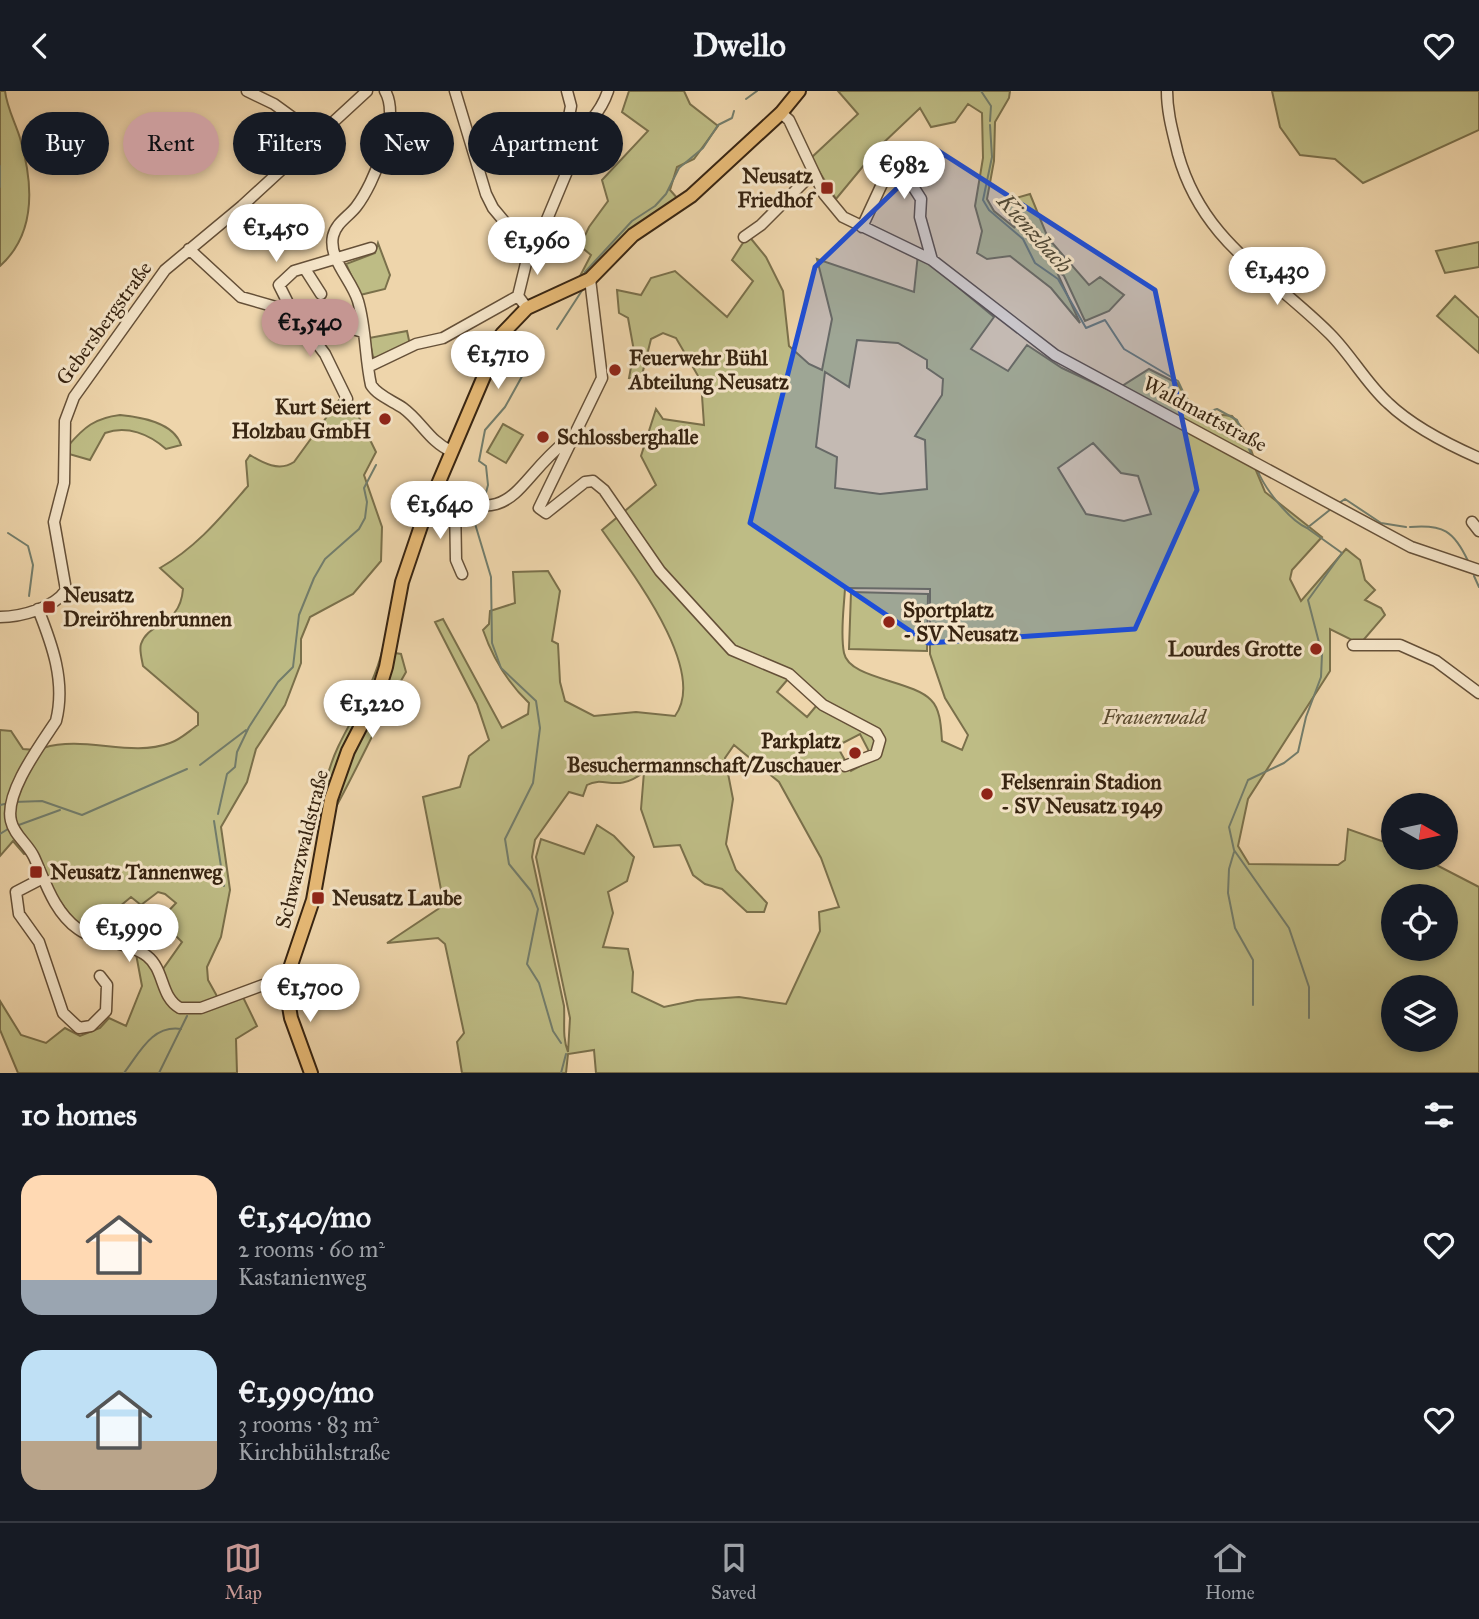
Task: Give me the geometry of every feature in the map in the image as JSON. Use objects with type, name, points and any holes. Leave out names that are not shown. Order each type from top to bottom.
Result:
[{"type":"main road","name":"Schwarzwaldstraße","points":[[311,1073],[293,1026],[285,983],[313,900],[331,799],[348,751],[378,693],[386,667],[402,582],[435,491],[502,334],[527,308],[590,279],[633,235],[691,196],[780,113],[799,91]]},
{"type":"street","points":[[247,91],[285,112]]},
{"type":"street","name":"Gebersbergstraße","points":[[344,112],[367,91]]},
{"type":"street","points":[[385,91],[390,106],[383,147],[372,182],[355,208],[337,226],[333,237],[337,260],[358,301],[370,371],[378,394],[407,411],[430,437],[451,451]]},
{"type":"street","points":[[455,91],[486,194],[493,208],[529,251]]},
{"type":"street","points":[[567,91],[570,112]]},
{"type":"street","points":[[597,112],[608,91]]},
{"type":"street","points":[[1167,91],[1167,109],[1184,175],[1210,222],[1241,255],[1331,334],[1386,402],[1438,438],[1479,458]]},
{"type":"street","name":"Waldmattstraße","points":[[780,113],[789,120],[813,173],[834,208],[844,217],[932,260],[1073,367],[1166,413],[1411,547],[1479,570]]},
{"type":"street","points":[[862,227],[888,171],[915,177],[914,188],[921,199],[920,217],[932,260]]},
{"type":"street","points":[[744,237],[761,225],[813,173]]},
{"type":"street","name":"Gebersbergstraße","points":[[0,617],[38,609],[58,599],[66,590],[54,531],[56,508],[64,483],[65,421],[70,404],[158,278],[273,175]]},
{"type":"street","points":[[370,371],[416,344],[443,338],[518,296],[529,251],[538,241],[566,175]]},
{"type":"street","points":[[347,399],[324,354],[291,309],[280,289],[279,281],[294,271],[371,248]]},
{"type":"street","points":[[189,249],[241,297],[291,309],[355,332],[363,332]]},
{"type":"street","points":[[305,269],[321,294]]},
{"type":"street","points":[[590,279],[602,378],[554,482],[539,503],[541,512],[550,511],[585,482],[593,481],[604,490],[660,571],[732,650],[789,674],[823,705],[876,733],[880,740],[876,754],[845,766]]},
{"type":"street","points":[[518,296],[527,308]]},
{"type":"street","points":[[435,491],[455,501],[481,507],[510,501],[548,455],[566,441],[573,441]]},
{"type":"street","points":[[455,501],[456,560],[461,574]]},
{"type":"street","points":[[38,609],[58,668],[59,710],[56,721],[21,778],[10,810],[14,828],[34,857],[41,880],[78,929],[149,958],[161,974],[170,1000],[180,1008],[201,1009],[252,988],[285,983]]},
{"type":"street","points":[[1353,645],[1400,645],[1436,661],[1479,693]]},
{"type":"street","points":[[41,880],[16,892],[19,914],[39,941],[63,1013],[79,1028],[91,1026],[106,1011],[107,985],[100,976]]},
{"type":"highlighted area","points":[[937,150],[1155,290],[1197,490],[1135,629],[928,643],[750,523],[815,267]]},
{"type":"green space","points":[[0,91],[5,91],[21,142],[21,175],[28,175],[29,206],[21,238],[0,266]]},
{"type":"green space","points":[[629,91],[684,91],[690,104],[718,126],[694,159],[677,167],[670,190],[678,199],[579,278],[591,255],[580,246],[589,227],[608,201],[602,180],[607,175],[623,175],[623,158],[648,131],[622,112]]},
{"type":"green space","points":[[838,91],[1010,91],[1009,98],[995,122],[994,161],[987,199],[994,211],[1015,228],[1007,215],[1009,200],[1030,194],[1048,238],[1089,285],[1100,277],[1124,295],[1109,311],[1085,321],[1064,276],[1056,270],[1080,323],[1051,288],[1010,256],[987,259],[977,253],[982,231],[975,206],[983,158],[982,113],[968,104],[955,122],[931,127],[920,108],[879,147],[836,199],[811,158],[858,114]]},
{"type":"green space","points":[[1272,91],[1479,91],[1479,130],[1363,183],[1335,159],[1300,155],[1280,127]]},
{"type":"green space","name":"Frauenwald","points":[[748,235],[766,257],[783,291],[789,346],[809,364],[822,370],[832,319],[817,259],[914,292],[918,254],[994,317],[971,349],[1008,371],[1027,345],[1062,368],[1156,412],[1255,468],[1265,492],[1322,537],[1292,570],[1290,579],[1301,601],[1346,549],[1360,560],[1365,580],[1375,590],[1365,600],[1381,608],[1385,615],[1360,644],[1330,629],[1330,671],[1248,799],[1238,846],[1249,864],[1338,865],[1345,860],[1348,829],[1381,841],[1381,870],[1446,870],[1479,887],[1479,1073],[596,1073],[594,1050],[568,1054],[566,1073],[462,1073],[457,1042],[464,1033],[445,944],[438,938],[387,943],[444,905],[423,797],[460,787],[469,756],[489,740],[477,704],[435,622],[443,619],[502,728],[528,714],[529,703],[502,669],[483,630],[489,624],[490,611],[515,603],[513,572],[548,571],[560,591],[552,641],[558,644],[560,682],[565,701],[594,716],[636,712],[675,716],[683,696],[682,673],[674,647],[646,594],[602,530],[656,485],[641,456],[656,409],[663,419],[704,425],[701,381],[676,338],[663,333],[651,339],[641,379],[629,378],[634,351],[628,318],[619,313],[617,290],[641,295],[651,278],[675,271],[727,317],[753,281],[732,260]],"holes":[[[857,340],[898,343],[927,360],[927,368],[943,379],[942,395],[915,436],[925,440],[927,489],[880,494],[835,488],[837,457],[816,447],[825,372],[849,387]],[[1093,443],[1121,473],[1138,476],[1151,514],[1124,521],[1086,514],[1058,468]],[[845,588],[930,589],[930,654],[945,698],[968,735],[962,750],[942,741],[939,714],[931,700],[922,693],[857,669],[848,662],[844,653],[842,629]],[[788,679],[817,705],[807,717],[777,692]],[[860,734],[873,759],[851,771],[837,746]],[[734,745],[779,782],[821,858],[839,907],[819,912],[820,931],[786,1004],[739,997],[697,1000],[664,1007],[632,992],[633,972],[628,949],[603,947],[613,913],[608,892],[627,881],[634,857],[614,836],[597,825],[584,854],[541,839],[536,857],[570,1018],[568,1052],[564,1035],[564,1006],[532,857],[535,840],[569,792],[583,796],[587,785],[593,782],[626,782],[644,772],[641,809],[654,847],[680,845],[693,875],[705,884],[722,889],[747,912],[764,912],[767,903],[736,870],[726,844],[733,799],[725,758]]]},
{"type":"green space","points":[[1479,242],[1479,267],[1445,273],[1436,251]]},
{"type":"green space","points":[[378,243],[390,275],[385,289],[360,295],[346,264],[375,253]]},
{"type":"green space","points":[[1455,296],[1479,318],[1479,353],[1437,316]]},
{"type":"green space","points":[[407,331],[410,345],[377,359],[373,357],[369,338]]},
{"type":"green space","points":[[1149,369],[1177,383],[1196,412],[1232,416],[1244,430],[1255,461],[1119,388]]},
{"type":"green space","points":[[339,400],[351,401],[376,452],[364,475],[382,527],[381,561],[353,594],[310,617],[301,639],[301,663],[285,705],[256,749],[247,782],[221,827],[230,890],[221,937],[207,967],[208,980],[218,998],[187,1005],[175,998],[163,969],[182,942],[160,920],[176,903],[158,892],[141,905],[131,897],[89,932],[77,924],[46,883],[13,819],[15,797],[43,748],[75,744],[123,748],[155,747],[174,742],[198,725],[198,713],[143,666],[140,652],[145,637],[171,617],[181,601],[183,589],[160,568],[197,541],[248,486],[246,461],[250,455],[277,466],[294,462]]},
{"type":"green space","points":[[120,415],[146,419],[164,426],[177,437],[181,445],[166,449],[145,435],[121,430],[105,433],[90,460],[69,454],[68,446],[85,429],[104,418]]},
{"type":"green space","points":[[503,424],[523,435],[506,463],[487,452]]},
{"type":"green space","name":"Sportplatz - SV Neusatz","points":[[851,592],[928,594],[927,651],[849,649]]},
{"type":"green space","points":[[383,648],[387,649],[384,663],[323,822],[317,820],[334,756],[369,688]]},
{"type":"green space","points":[[395,653],[401,654],[406,672],[331,816],[354,749],[384,690]]},
{"type":"green space","points":[[0,730],[11,731],[23,749],[35,750],[8,811],[31,853],[24,854],[13,841],[0,856]]},
{"type":"green space","points":[[136,954],[149,963],[185,1012],[207,1011],[242,995],[257,1026],[236,1039],[237,1073],[18,1073],[0,1030],[0,1001],[21,1035],[46,1043],[65,1028],[80,1036],[100,1028],[109,1018],[126,1026],[142,986]]},
{"type":"waterway","points":[[746,99],[757,91]]},
{"type":"waterway","name":"Kienzbach","points":[[981,91],[991,106],[990,121]]},
{"type":"waterway","points":[[585,272],[632,221],[655,206],[666,194],[679,168],[703,148],[718,125],[732,118],[734,111]]},
{"type":"waterway","name":"Kienzbach","points":[[990,125],[992,157],[983,200],[989,210],[1023,239],[1035,263],[1058,279],[1086,328],[1105,320],[1124,349],[1178,381],[1186,398],[1204,413],[1217,409],[1237,420],[1252,456]]},
{"type":"waterway","points":[[0,166],[0,187]]},
{"type":"waterway","points":[[557,329],[583,289]]},
{"type":"waterway","points":[[484,500],[488,485],[486,466],[479,461],[485,430],[505,407],[525,371]]},
{"type":"waterway","points":[[218,814],[227,774],[235,767],[237,752],[249,727],[278,682],[293,667],[299,615],[314,578],[325,559],[359,529],[365,518],[367,502],[364,488],[376,465]]},
{"type":"waterway","name":"Kienzbach","points":[[1257,469],[1278,503],[1307,528],[1331,509]]},
{"type":"waterway","name":"Kienzbach","points":[[1339,503],[1345,499],[1381,523],[1406,527]]},
{"type":"waterway","points":[[481,509],[473,517],[491,577],[492,643],[501,668],[536,701],[540,728],[533,783],[505,839],[509,864],[531,891],[538,909],[527,964],[539,983],[553,1031],[561,1043]]},
{"type":"waterway","name":"Kienzbach","points":[[1410,527],[1431,527],[1446,532],[1458,543],[1468,561]]},
{"type":"waterway","points":[[1307,528],[1342,553],[1308,600],[1322,654],[1321,677],[1306,717],[1298,752],[1284,763],[1248,780],[1229,827],[1234,850],[1289,928],[1309,987],[1309,1018]]},
{"type":"waterway","points":[[8,533],[28,546],[33,565],[29,596]]},
{"type":"waterway","name":"Kienzbach","points":[[1474,576],[1479,587]]},
{"type":"waterway","points":[[200,765],[246,730]]},
{"type":"waterway","points":[[14,802],[42,801],[82,815],[187,769]]},
{"type":"waterway","points":[[0,805],[9,803]]},
{"type":"waterway","points":[[16,826],[60,810]]},
{"type":"waterway","points":[[214,821],[224,886]]},
{"type":"waterway","points":[[0,834],[8,829]]},
{"type":"waterway","points":[[1234,852],[1229,869],[1228,893],[1235,928],[1253,960],[1253,1005]]},
{"type":"waterway","points":[[159,1073],[187,1016]]},
{"type":"waterway","points":[[124,1073],[154,1036],[162,1031],[181,1029]]},
{"type":"waterway","points":[[561,1073],[566,1054]]},
{"type":"place","name":"Neusatz Friedhof","points":[[827,188]]},
{"type":"place","name":"Feuerwehr Bühl Abteilung Neusatz","points":[[615,370]]},
{"type":"place","name":"Kurt Seiert Holzbau GmbH","points":[[385,419]]},
{"type":"place","name":"Schlossberghalle","points":[[543,437]]},
{"type":"place","name":"Neusatz Dreiröhrenbrunnen","points":[[49,607]]},
{"type":"place","name":"Sportplatz - SV Neusatz","points":[[889,622]]},
{"type":"place","name":"Lourdes Grotte","points":[[1316,649]]},
{"type":"place","name":"Parkplatz Besuchermannschaft/Zuschauer","points":[[855,753]]},
{"type":"place","name":"Felsenrain Stadion - SV Neusatz 1949","points":[[987,794]]},
{"type":"place","name":"Neusatz Tannenweg","points":[[36,872]]},
{"type":"place","name":"Neusatz Laube","points":[[318,898]]}]
